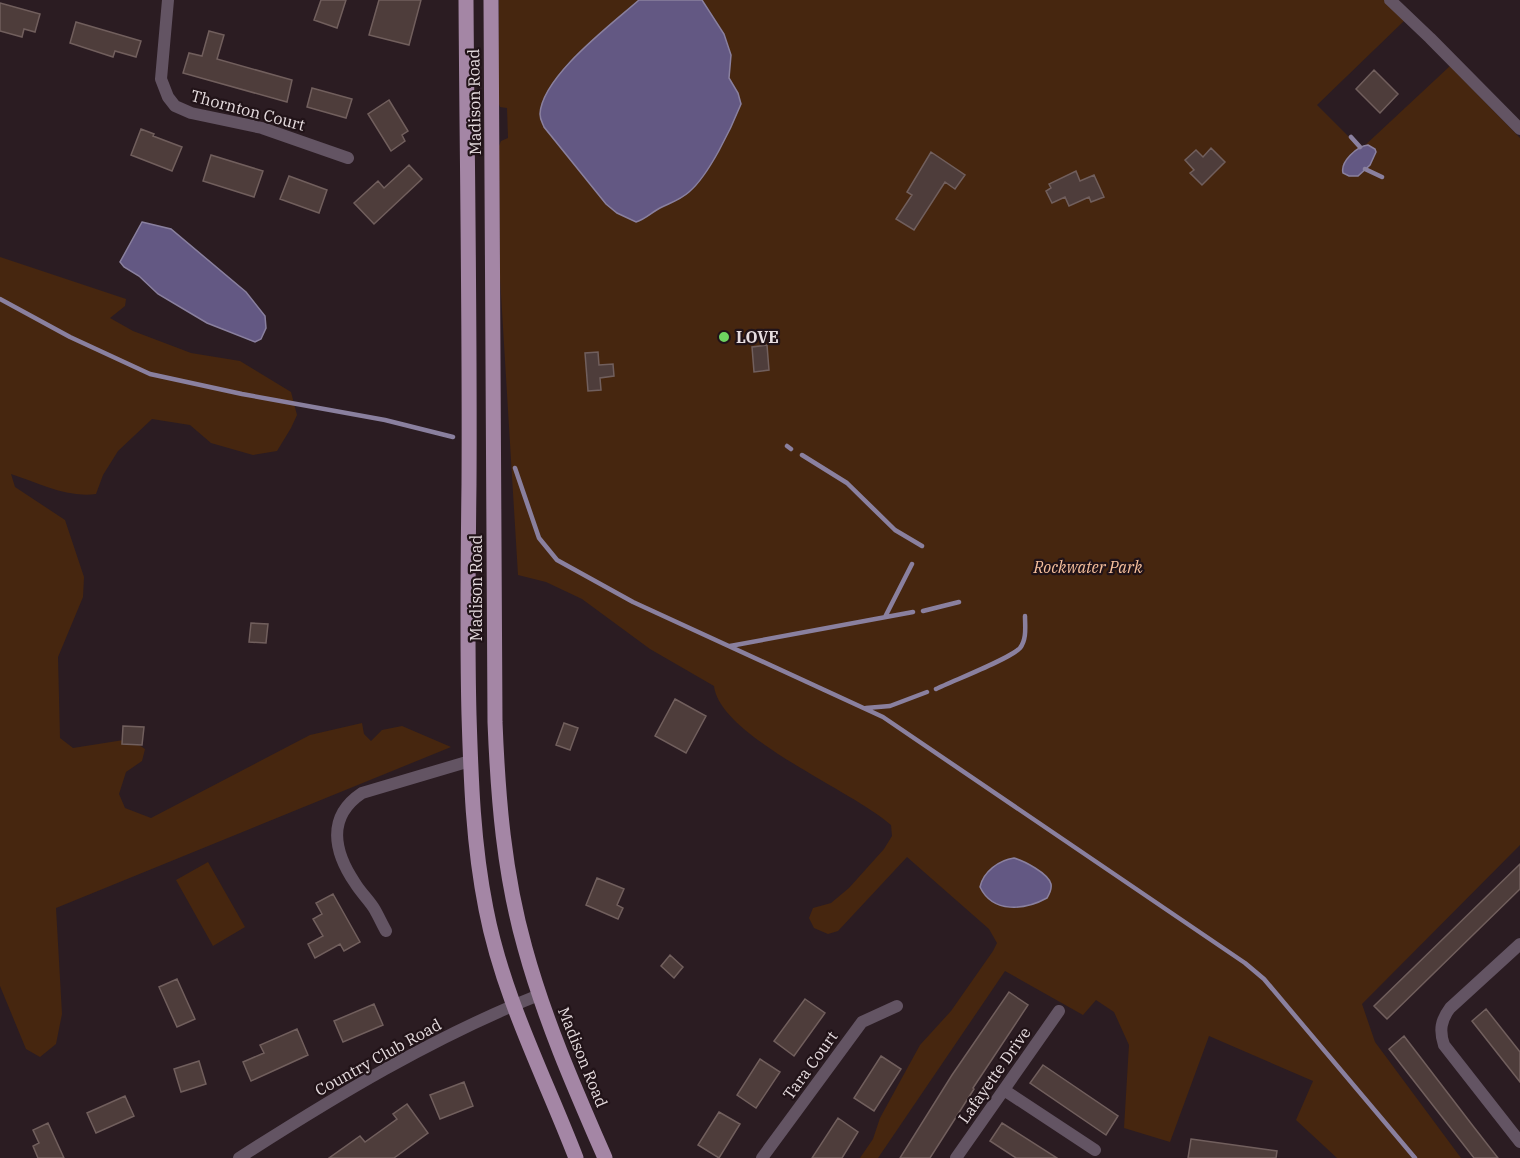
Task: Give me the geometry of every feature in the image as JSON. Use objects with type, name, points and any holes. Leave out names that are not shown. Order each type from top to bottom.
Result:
[{"type":"main road","name":"Madison Road","points":[[466,0],[468,660],[470,761],[475,841],[486,910],[498,959],[513,1005],[576,1158]]},
{"type":"main road","name":"Madison Road","points":[[491,0],[495,722],[496,762],[504,845],[512,897],[539,995],[605,1158]]},
{"type":"street","name":"Thornton Court","points":[[168,0],[162,79],[168,98],[175,106],[191,113],[262,128],[348,158]]},
{"type":"street","points":[[1390,0],[1520,129]]},
{"type":"street","points":[[386,931],[375,909],[345,866],[338,847],[336,835],[344,809],[362,793],[470,761]]},
{"type":"street","points":[[1520,944],[1450,1008],[1441,1025],[1444,1045],[1520,1142]]},
{"type":"street","name":"Country Club Road","points":[[239,1158],[395,1065],[513,1005],[539,995]]},
{"type":"street","name":"Tara Court","points":[[762,1158],[862,1022],[897,1006]]},
{"type":"street","name":"Lafayette Drive","points":[[956,1158],[1059,1011]]},
{"type":"street","points":[[1004,1090],[1095,1150]]},
{"type":"green space","name":"Rockwater Park","points":[[499,0],[639,0],[569,62],[559,74],[586,179],[617,213],[653,211],[682,197],[712,161],[737,114],[740,99],[729,79],[731,60],[727,41],[702,0],[1384,0],[1405,20],[1317,105],[1361,149],[1450,66],[1520,138],[1520,845],[1362,1004],[1375,1042],[1461,1158],[1337,1158],[1296,1120],[1313,1081],[1209,1036],[1170,1142],[1124,1128],[1129,1045],[1114,1012],[1096,1000],[1083,1015],[1005,971],[878,1158],[860,1158],[873,1139],[880,1118],[920,1045],[951,1011],[997,943],[989,929],[907,857],[838,931],[828,934],[814,928],[809,918],[813,908],[831,903],[849,888],[884,849],[892,836],[891,825],[762,743],[739,724],[722,705],[714,686],[650,649],[582,599],[546,582],[518,575],[500,278],[499,146],[501,141],[508,138],[507,108],[500,107],[498,102]]},
{"type":"green space","points":[[0,257],[126,299],[125,306],[110,318],[133,331],[191,353],[240,361],[291,392],[297,415],[277,451],[253,455],[211,443],[190,425],[152,419],[118,451],[103,475],[96,494],[63,492],[11,474],[15,487],[65,520],[84,577],[83,597],[58,657],[60,738],[73,748],[130,739],[145,749],[142,761],[126,772],[119,794],[125,808],[151,818],[310,735],[362,723],[364,734],[371,741],[382,730],[402,726],[451,747],[56,908],[62,1014],[56,1044],[40,1057],[26,1049],[0,986]]},
{"type":"green space","points":[[208,862],[245,927],[213,946],[176,880]]},
{"type":"shaded area","points":[[639,0],[702,0],[724,34],[731,55],[729,78],[738,93],[741,104],[719,151],[697,184],[682,197],[636,222],[617,213],[606,204],[544,127],[540,114],[544,99],[565,68],[596,37]]},
{"type":"shaded area","points":[[1368,145],[1376,152],[1370,165],[1358,176],[1343,173],[1344,164],[1350,155]]},
{"type":"shaded area","points":[[142,222],[171,229],[246,292],[265,316],[266,328],[261,339],[255,342],[207,323],[158,294],[139,276],[124,267],[120,262]]},
{"type":"shaded area","points":[[1014,858],[1035,868],[1049,880],[1051,888],[1047,898],[1029,905],[1010,907],[1001,906],[986,896],[980,887],[984,876],[997,864]]},
{"type":"building","points":[[321,0],[346,0],[337,28],[314,20]]},
{"type":"building","points":[[379,0],[421,0],[409,45],[369,35]]},
{"type":"building","points":[[0,3],[40,14],[35,32],[24,29],[22,37],[0,31]]},
{"type":"building","points":[[76,22],[141,41],[136,57],[115,51],[113,57],[70,43]]},
{"type":"building","points":[[209,31],[224,35],[217,59],[292,80],[287,102],[183,73],[189,53],[202,56]]},
{"type":"building","points":[[1374,70],[1398,94],[1380,113],[1356,89]]},
{"type":"building","points":[[312,88],[352,99],[346,118],[307,107]]},
{"type":"building","points":[[389,100],[408,131],[402,135],[405,141],[391,151],[368,114]]},
{"type":"building","points":[[141,129],[182,147],[172,171],[131,155]]},
{"type":"building","points":[[1211,148],[1225,162],[1202,185],[1190,173],[1194,170],[1185,160],[1196,150],[1203,157]]},
{"type":"building","points":[[931,152],[965,175],[955,189],[945,182],[914,230],[896,219],[912,195],[907,192]]},
{"type":"building","points":[[211,155],[263,171],[254,197],[203,181]]},
{"type":"building","points":[[409,165],[422,179],[374,224],[354,203],[378,181],[384,188]]},
{"type":"building","points":[[1076,171],[1080,181],[1094,175],[1104,197],[1091,202],[1089,197],[1069,206],[1065,197],[1052,203],[1046,191],[1051,188],[1049,184]]},
{"type":"building","points":[[289,176],[327,190],[319,213],[280,199]]},
{"type":"building","points":[[767,345],[769,370],[754,372],[752,347]]},
{"type":"building","points":[[598,352],[599,365],[613,364],[614,376],[600,378],[601,390],[588,391],[585,353]]},
{"type":"building","points":[[251,623],[268,624],[266,643],[249,642]]},
{"type":"building","points":[[675,699],[706,716],[686,753],[655,736]]},
{"type":"building","points":[[564,723],[578,728],[570,750],[556,745]]},
{"type":"building","points":[[123,726],[144,727],[142,745],[122,744]]},
{"type":"building","points":[[1520,864],[1520,889],[1387,1019],[1374,1006]]},
{"type":"building","points":[[597,878],[624,889],[617,905],[623,908],[618,919],[586,905]]},
{"type":"building","points":[[333,894],[360,942],[344,951],[340,944],[315,958],[308,944],[323,936],[313,919],[322,914],[316,903]]},
{"type":"building","points":[[670,955],[683,967],[674,978],[661,966]]},
{"type":"building","points":[[177,979],[195,1019],[177,1027],[159,987]]},
{"type":"building","points":[[1009,992],[1028,1005],[930,1158],[900,1158],[952,1075]]},
{"type":"building","points":[[805,999],[825,1013],[794,1056],[774,1041]]},
{"type":"building","points":[[374,1004],[383,1025],[343,1042],[334,1021]]},
{"type":"building","points":[[1486,1009],[1520,1052],[1520,1082],[1472,1021]]},
{"type":"building","points":[[297,1029],[308,1055],[251,1081],[243,1062],[264,1053],[260,1045]]},
{"type":"building","points":[[1404,1036],[1498,1158],[1474,1158],[1389,1049]]},
{"type":"building","points":[[881,1056],[901,1069],[874,1111],[854,1098]]},
{"type":"building","points":[[760,1059],[780,1072],[756,1108],[737,1095]]},
{"type":"building","points":[[199,1061],[206,1084],[181,1092],[174,1069]]},
{"type":"building","points":[[1043,1065],[1118,1116],[1106,1135],[1030,1083]]},
{"type":"building","points":[[464,1082],[473,1106],[440,1119],[430,1095]]},
{"type":"building","points":[[125,1096],[134,1116],[96,1133],[87,1113]]},
{"type":"building","points":[[407,1104],[428,1133],[394,1158],[329,1158],[360,1136],[365,1142],[397,1119],[393,1114]]},
{"type":"building","points":[[719,1112],[740,1124],[719,1158],[698,1145]]},
{"type":"building","points":[[838,1118],[858,1132],[842,1158],[812,1158]]},
{"type":"building","points":[[48,1123],[64,1158],[38,1158],[33,1146],[39,1143],[33,1130]]},
{"type":"building","points":[[1002,1123],[1057,1158],[1016,1158],[990,1141]]},
{"type":"building","points":[[1191,1139],[1277,1151],[1276,1158],[1188,1158]]},
{"type":"waterway","points":[[1351,137],[1360,147]]},
{"type":"waterway","points":[[1365,169],[1382,177]]},
{"type":"waterway","points":[[0,299],[70,337],[150,374],[242,394],[385,420],[453,437]]},
{"type":"waterway","points":[[787,446],[791,449]]},
{"type":"waterway","points":[[802,455],[847,483],[895,530],[922,546]]},
{"type":"waterway","points":[[515,468],[539,538],[557,560],[633,602],[883,717],[1245,963],[1264,979],[1415,1158]]},
{"type":"waterway","points":[[885,617],[912,564]]},
{"type":"waterway","points":[[923,611],[959,602]]},
{"type":"waterway","points":[[730,646],[913,612]]},
{"type":"waterway","points":[[936,689],[1014,653],[1020,648],[1025,637],[1025,616]]},
{"type":"waterway","points":[[866,708],[890,706],[927,692]]},
{"type":"place","name":"LOVE","points":[[724,337]]}]
